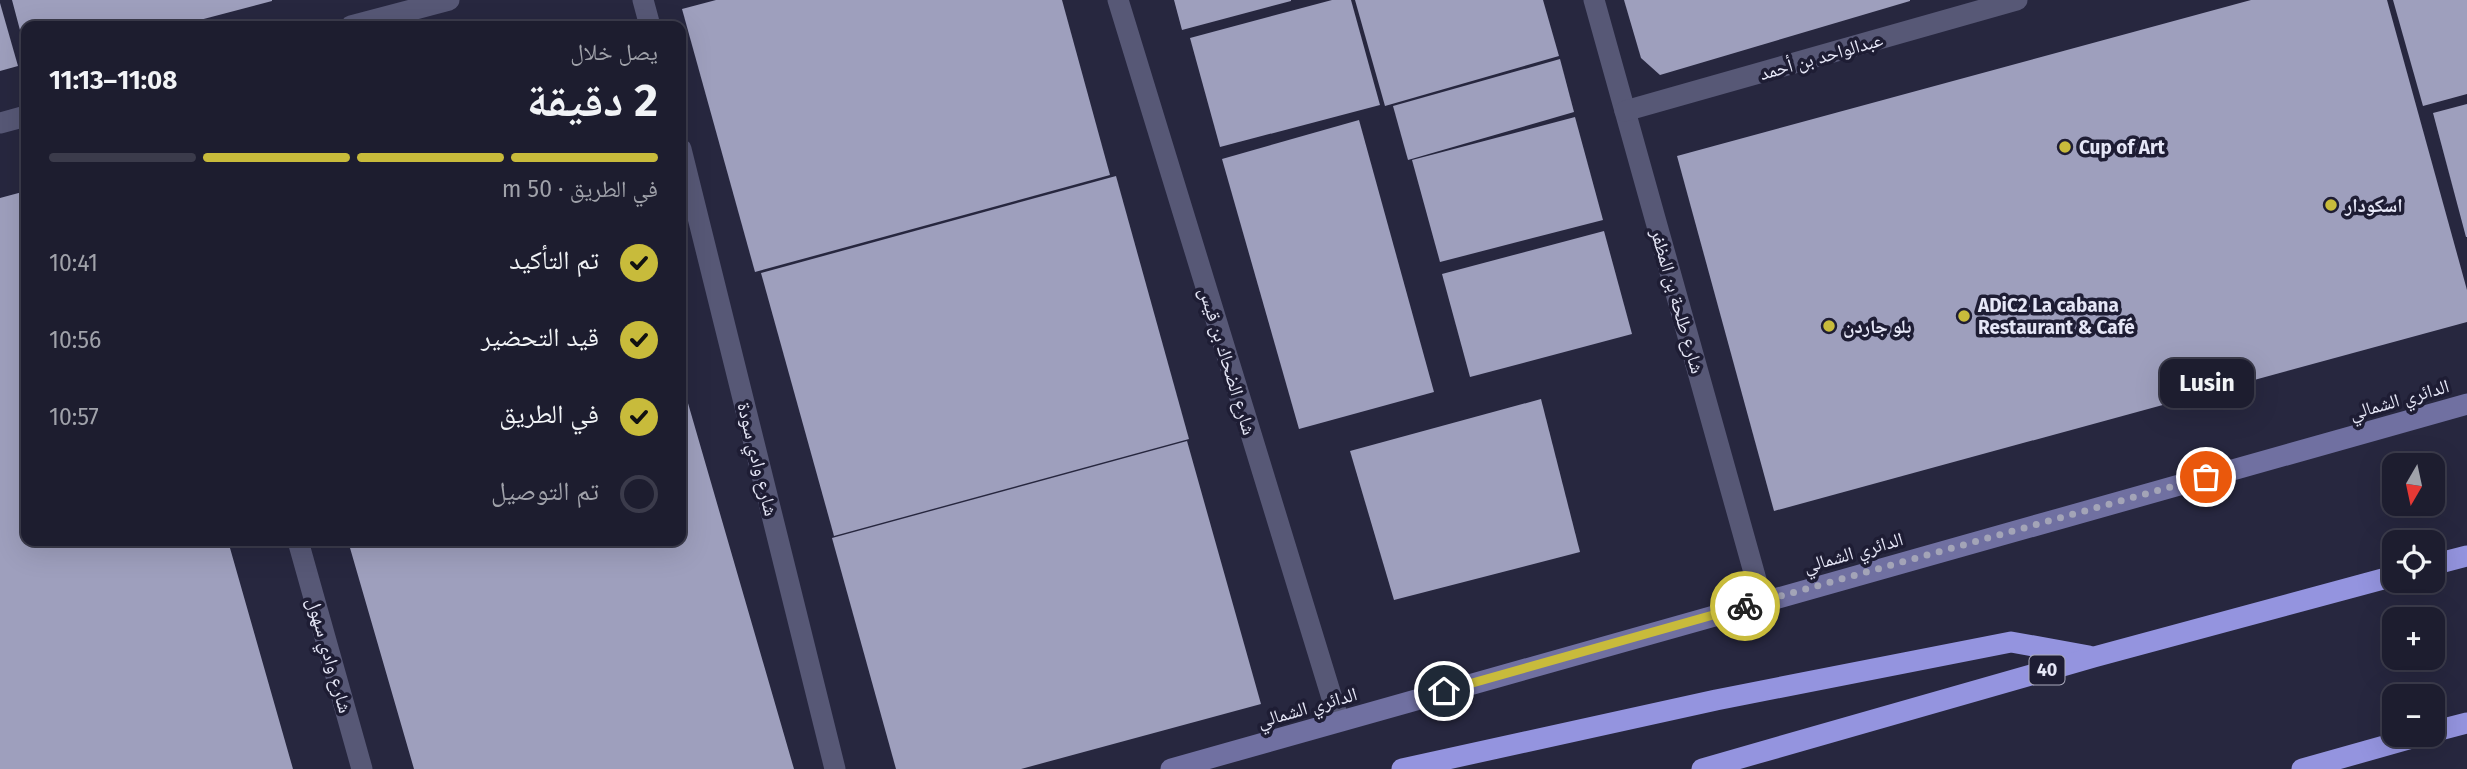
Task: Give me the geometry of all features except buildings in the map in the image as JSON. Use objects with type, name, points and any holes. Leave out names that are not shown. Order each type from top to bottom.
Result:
[{"type":"highway","points":[[2445,562],[2467,556]]},
{"type":"highway","name":"40","points":[[1702,769],[2094,657],[2382,579]]},
{"type":"highway","points":[[1402,769],[1717,700],[2011,642],[2094,657]]},
{"type":"highway","points":[[2445,729],[2467,723]]},
{"type":"highway","points":[[2302,769],[2382,747]]},
{"type":"main road","name":"الدائري الشمالي","points":[[1171,769],[2467,404]]},
{"type":"street","points":[[361,21],[386,8],[449,0]]},
{"type":"street","points":[[643,0],[649,21]]},
{"type":"street","name":"شارع الضحاك بن قيس","points":[[1118,0],[1339,722]]},
{"type":"street","name":"شارع طلحة بن المظفر","points":[[1594,0],[1762,601]]},
{"type":"street","name":"عبدالواحد بن أحمد","points":[[1625,111],[2017,0]]},
{"type":"street","points":[[0,123],[21,117]]},
{"type":"street","name":"شارع وادي سودة","points":[[686,169],[835,769]]},
{"type":"street","name":"شارع وادي سهول","points":[[299,546],[362,769]]},
{"type":"way so far","points":[[1745,606],[2206,477]]},
{"type":"place","name":"Cup of Art","points":[[2065,147]]},
{"type":"place","name":"اسكودار","points":[[2331,205]]},
{"type":"place","name":"ADiC2 La cabana Restaurant & Café","points":[[1964,316]]},
{"type":"place","name":"بلو جاردن","points":[[1829,326]]},
{"type":"place","name":"Lusin","points":[[2206,477]]},
{"type":"route","points":[[1444,691],[1745,606]]}]
